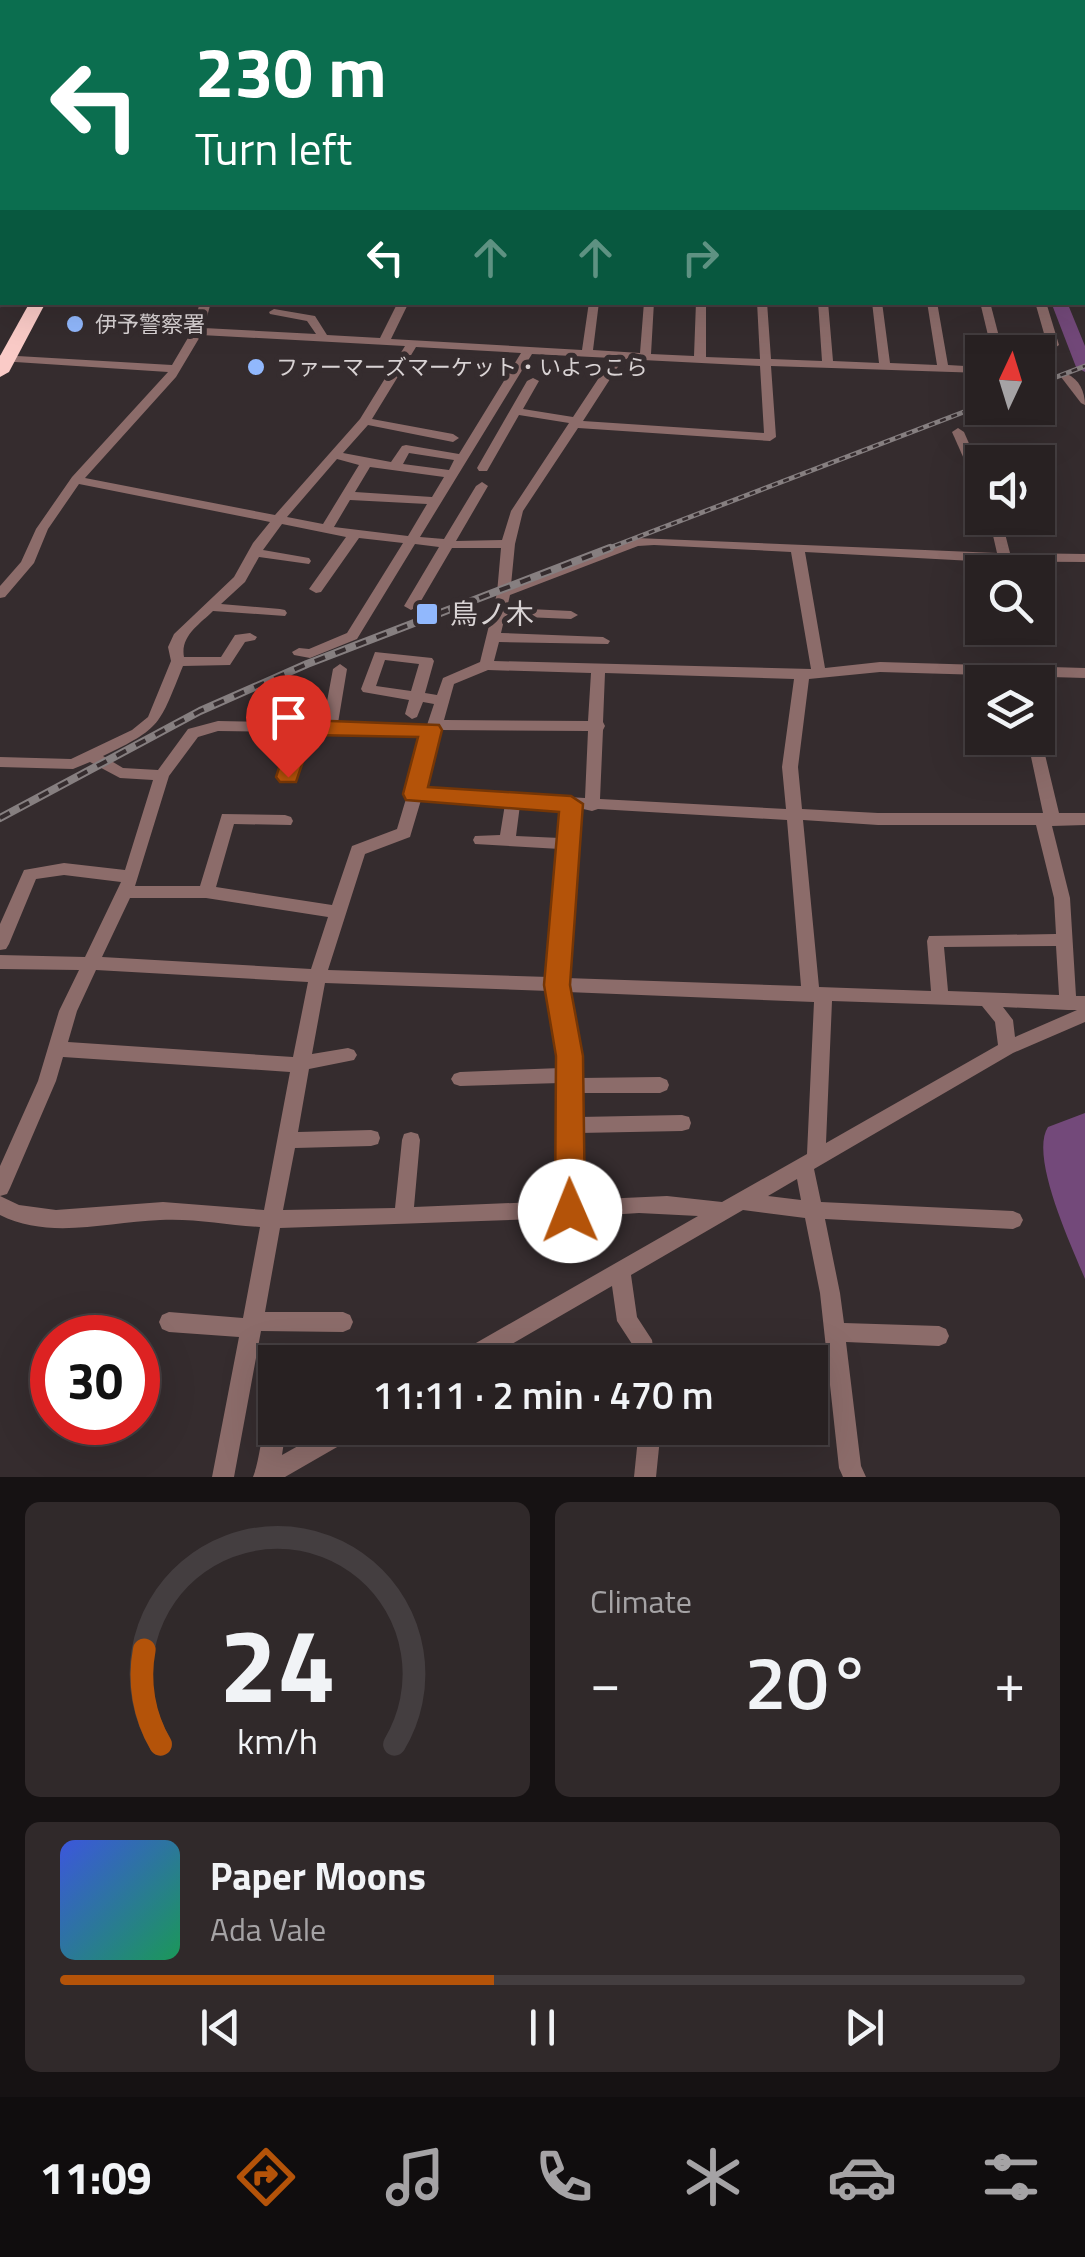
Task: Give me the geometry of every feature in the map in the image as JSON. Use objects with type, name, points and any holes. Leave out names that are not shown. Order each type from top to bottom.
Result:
[{"type":"highway","points":[[5,347],[19,305]]},
{"type":"highway","points":[[5,347],[36,305]]},
{"type":"street","points":[[0,594],[27,564],[42,529],[76,480],[175,369],[198,330],[205,305]]},
{"type":"street","points":[[259,335],[279,305],[311,318],[323,337]]},
{"type":"street","points":[[385,340],[402,305]]},
{"type":"street","points":[[587,354],[594,305]]},
{"type":"street","points":[[645,357],[648,305]]},
{"type":"street","points":[[700,360],[701,305]]},
{"type":"street","points":[[516,410],[576,422],[770,437],[762,305]]},
{"type":"street","points":[[822,305],[828,365]]},
{"type":"street","points":[[877,305],[885,367]]},
{"type":"street","points":[[932,305],[943,369]]},
{"type":"street","points":[[986,305],[994,335]]},
{"type":"street","points":[[1041,305],[1050,335]]},
{"type":"street","points":[[198,330],[618,356],[965,370]]},
{"type":"street","points":[[0,762],[58,767],[92,757],[147,726],[178,661],[177,640],[240,579],[280,517],[365,421],[414,342]]},
{"type":"street","points":[[5,347],[175,369]]},
{"type":"street","points":[[299,652],[310,654],[352,636],[528,350]]},
{"type":"street","points":[[486,665],[504,592],[508,544],[517,511],[618,356]]},
{"type":"street","points":[[1055,367],[1085,401]]},
{"type":"street","points":[[484,468],[533,381]]},
{"type":"street","points":[[365,421],[453,438]]},
{"type":"street","points":[[958,432],[965,448]]},
{"type":"street","points":[[395,466],[406,449],[463,458]]},
{"type":"street","points":[[334,454],[366,463],[453,474]]},
{"type":"street","points":[[328,528],[366,463]]},
{"type":"street","points":[[76,480],[355,534],[508,544]]},
{"type":"street","points":[[412,606],[482,486]]},
{"type":"street","points":[[350,496],[437,501]]},
{"type":"street","points":[[316,589],[355,534]]},
{"type":"street","points":[[504,592],[636,542],[966,555]]},
{"type":"street","points":[[797,546],[810,674],[790,767],[817,996],[809,1163],[850,1468],[855,1477]]},
{"type":"street","points":[[254,552],[304,562]]},
{"type":"street","points":[[1055,558],[1085,558]]},
{"type":"street","points":[[210,607],[280,613]]},
{"type":"street","points":[[499,612],[571,615]]},
{"type":"street","points":[[493,636],[602,641]]},
{"type":"street","points":[[178,661],[225,662],[240,638],[250,637]]},
{"type":"street","points":[[222,1477],[317,979],[358,850],[404,833],[448,681],[486,665],[810,674],[902,667],[965,673]]},
{"type":"street","points":[[330,728],[340,668]]},
{"type":"street","points":[[592,806],[598,668]]},
{"type":"street","points":[[1055,676],[1085,674]]},
{"type":"street","points":[[274,727],[282,699]]},
{"type":"street","points":[[413,707],[440,700]]},
{"type":"street","points":[[598,726],[204,728],[186,739],[162,775],[128,885],[91,963],[1,1204],[98,1220],[176,1211],[270,1219],[570,1211],[658,1204],[1013,1220]]},
{"type":"street","points":[[288,777],[303,728]]},
{"type":"street","points":[[1037,755],[1062,898],[1064,940],[1079,1007]]},
{"type":"street","points":[[92,757],[120,772],[162,775]]},
{"type":"street","points":[[414,794],[795,814],[1048,821],[1085,818]]},
{"type":"street","points":[[507,842],[513,800]]},
{"type":"street","points":[[570,1211],[566,1021],[557,985],[571,804]]},
{"type":"street","points":[[206,892],[228,818],[285,821]]},
{"type":"street","points":[[481,840],[568,844]]},
{"type":"street","points":[[0,944],[30,874],[64,869],[128,885],[206,892],[337,912]]},
{"type":"street","points":[[940,999],[935,941],[1064,940]]},
{"type":"street","points":[[0,962],[91,963],[317,979],[987,1000],[1079,1007]]},
{"type":"street","points":[[987,1000],[1004,1020],[1007,1048]]},
{"type":"street","points":[[492,1345],[1079,1007]]},
{"type":"street","points":[[57,1050],[185,1055],[223,1064],[301,1064],[348,1054]]},
{"type":"street","points":[[460,1079],[660,1085]]},
{"type":"street","points":[[569,1126],[673,1126]]},
{"type":"street","points":[[286,1140],[372,1138]]},
{"type":"street","points":[[404,1213],[411,1140]]},
{"type":"street","points":[[620,1272],[627,1320],[643,1345]]},
{"type":"street","points":[[169,1322],[343,1322]]},
{"type":"street","points":[[834,1332],[939,1336]]},
{"type":"street","points":[[266,1476],[272,1445]]},
{"type":"street","points":[[266,1476],[320,1445]]},
{"type":"street","points":[[645,1477],[648,1445]]},
{"type":"shaded area","points":[[1085,1113],[1085,1279],[1054,1202],[1044,1141],[1048,1127]]},
{"type":"waterway","points":[[1060,305],[1085,367]]},
{"type":"railway","points":[[1055,377],[1085,366]]},
{"type":"railway","points":[[604,550],[965,412]]},
{"type":"railway","points":[[0,818],[200,711],[307,664],[610,548]]},
{"type":"place","name":"伊予警察署","points":[[75,324]]},
{"type":"place","name":"ファーマーズマーケット・いよっこら","points":[[256,367]]},
{"type":"place","name":"鳥ノ木","points":[[427,614]]},
{"type":"route","points":[[288,777],[303,728],[431,730],[414,794],[571,804],[557,985],[563,1000],[570,1056],[570,1211]]}]
